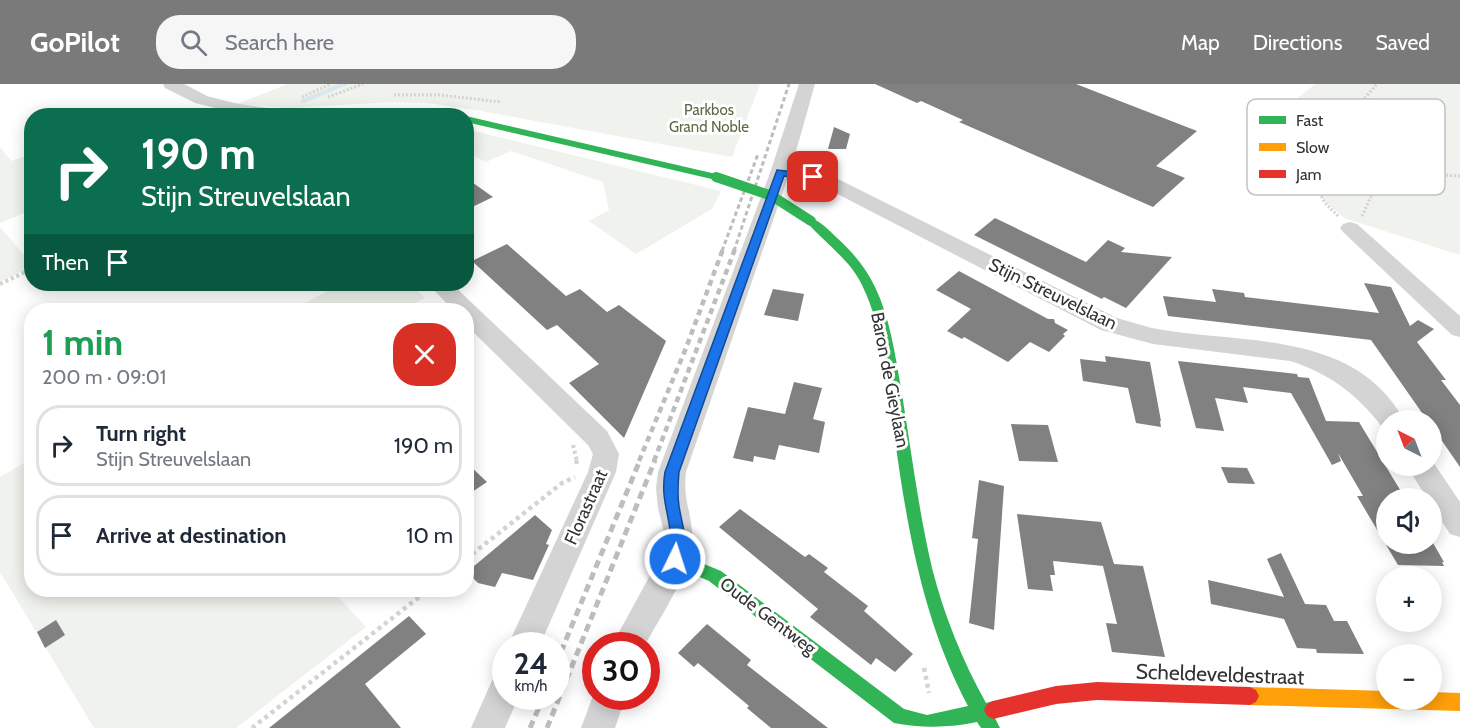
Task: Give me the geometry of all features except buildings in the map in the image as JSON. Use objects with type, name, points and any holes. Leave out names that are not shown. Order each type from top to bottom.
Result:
[{"type":"street","points":[[171,84],[198,99],[235,108]]},
{"type":"street","points":[[635,632],[675,559],[678,532],[670,488],[672,472],[780,173],[807,84]]},
{"type":"street","name":"Baron de Gieylaan","points":[[474,121],[716,177],[764,193],[811,221],[839,245],[852,261],[873,297],[893,383],[931,596],[947,650],[980,713],[992,728]]},
{"type":"street","name":"Stijn Streuvelslaan","points":[[780,173],[813,177],[836,185],[1109,324],[1153,336],[1291,353],[1312,358],[1353,380],[1370,393],[1383,410]]},
{"type":"street","points":[[1350,228],[1460,329]]},
{"type":"street","name":"Florastraat","points":[[445,291],[458,303]]},
{"type":"street","name":"Florastraat","points":[[474,319],[603,446],[606,454],[605,464],[531,632]]},
{"type":"street","points":[[1427,476],[1460,525]]},
{"type":"street","name":"Oude Gentweg","points":[[675,559],[715,576],[900,717],[927,724],[980,713]]},
{"type":"street","name":"Scheldeveldestraat","points":[[980,713],[1056,695],[1097,692],[1460,702]]},
{"type":"street","points":[[488,728],[496,710]]},
{"type":"street","points":[[598,728],[604,710]]},
{"type":"path","points":[[325,98],[363,84]]},
{"type":"path","points":[[1363,99],[1377,84]]},
{"type":"path","points":[[1445,175],[1460,176]]},
{"type":"path","points":[[1318,195],[1350,228],[1358,225],[1374,195]]},
{"type":"path","points":[[0,284],[24,273]]},
{"type":"path","points":[[570,438],[577,454],[582,516]]},
{"type":"path","points":[[474,553],[562,483],[579,476]]},
{"type":"path","points":[[252,728],[419,597]]},
{"type":"green space","name":"Parkbos Grand Noble","points":[[288,84],[760,84],[732,157],[474,110],[474,108],[428,103],[392,102],[287,108],[237,104]]},
{"type":"green space","points":[[1315,84],[1460,84],[1460,255],[1344,218],[1318,195],[1445,195],[1445,99],[1297,99]]},
{"type":"green space","points":[[474,131],[721,191],[712,209],[636,254],[589,221],[609,210],[603,182],[511,151],[486,162],[474,156]]},
{"type":"green space","points":[[0,147],[11,161],[24,157],[24,213],[0,223]]},
{"type":"green space","points":[[0,227],[24,255],[24,270],[0,282]]},
{"type":"green space","points":[[327,291],[418,291],[425,298],[415,303],[305,303]]},
{"type":"green space","points":[[24,463],[24,597],[338,597],[366,627],[236,728],[94,728],[0,572],[0,477]]},
{"type":"waterway","points":[[303,101],[344,84]]},
{"type":"railway","points":[[734,251],[789,84]]},
{"type":"railway","points":[[722,251],[758,154]]},
{"type":"railway","points":[[639,461],[686,348],[723,249]]},
{"type":"railway","points":[[654,461],[735,249]]},
{"type":"railway","points":[[569,632],[640,460]]},
{"type":"railway","points":[[547,728],[655,460]]},
{"type":"railway","points":[[530,728],[538,710]]},
{"type":"traffic: fast","points":[[474,121],[716,177]]},
{"type":"traffic: fast","points":[[716,177],[772,196],[811,221]]},
{"type":"traffic: fast","points":[[811,221],[850,258],[873,296],[889,357],[915,523],[925,570],[951,652],[991,728]]},
{"type":"traffic: fast","points":[[675,559],[715,576],[900,717],[927,724],[993,710]]},
{"type":"traffic: slow","points":[[1250,696],[1460,702]]},
{"type":"traffic: jam","points":[[993,710],[1056,695],[1097,691],[1250,696]]},
{"type":"route","points":[[675,559],[678,532],[672,508],[670,488],[672,472],[741,280],[780,173],[813,177]]}]
